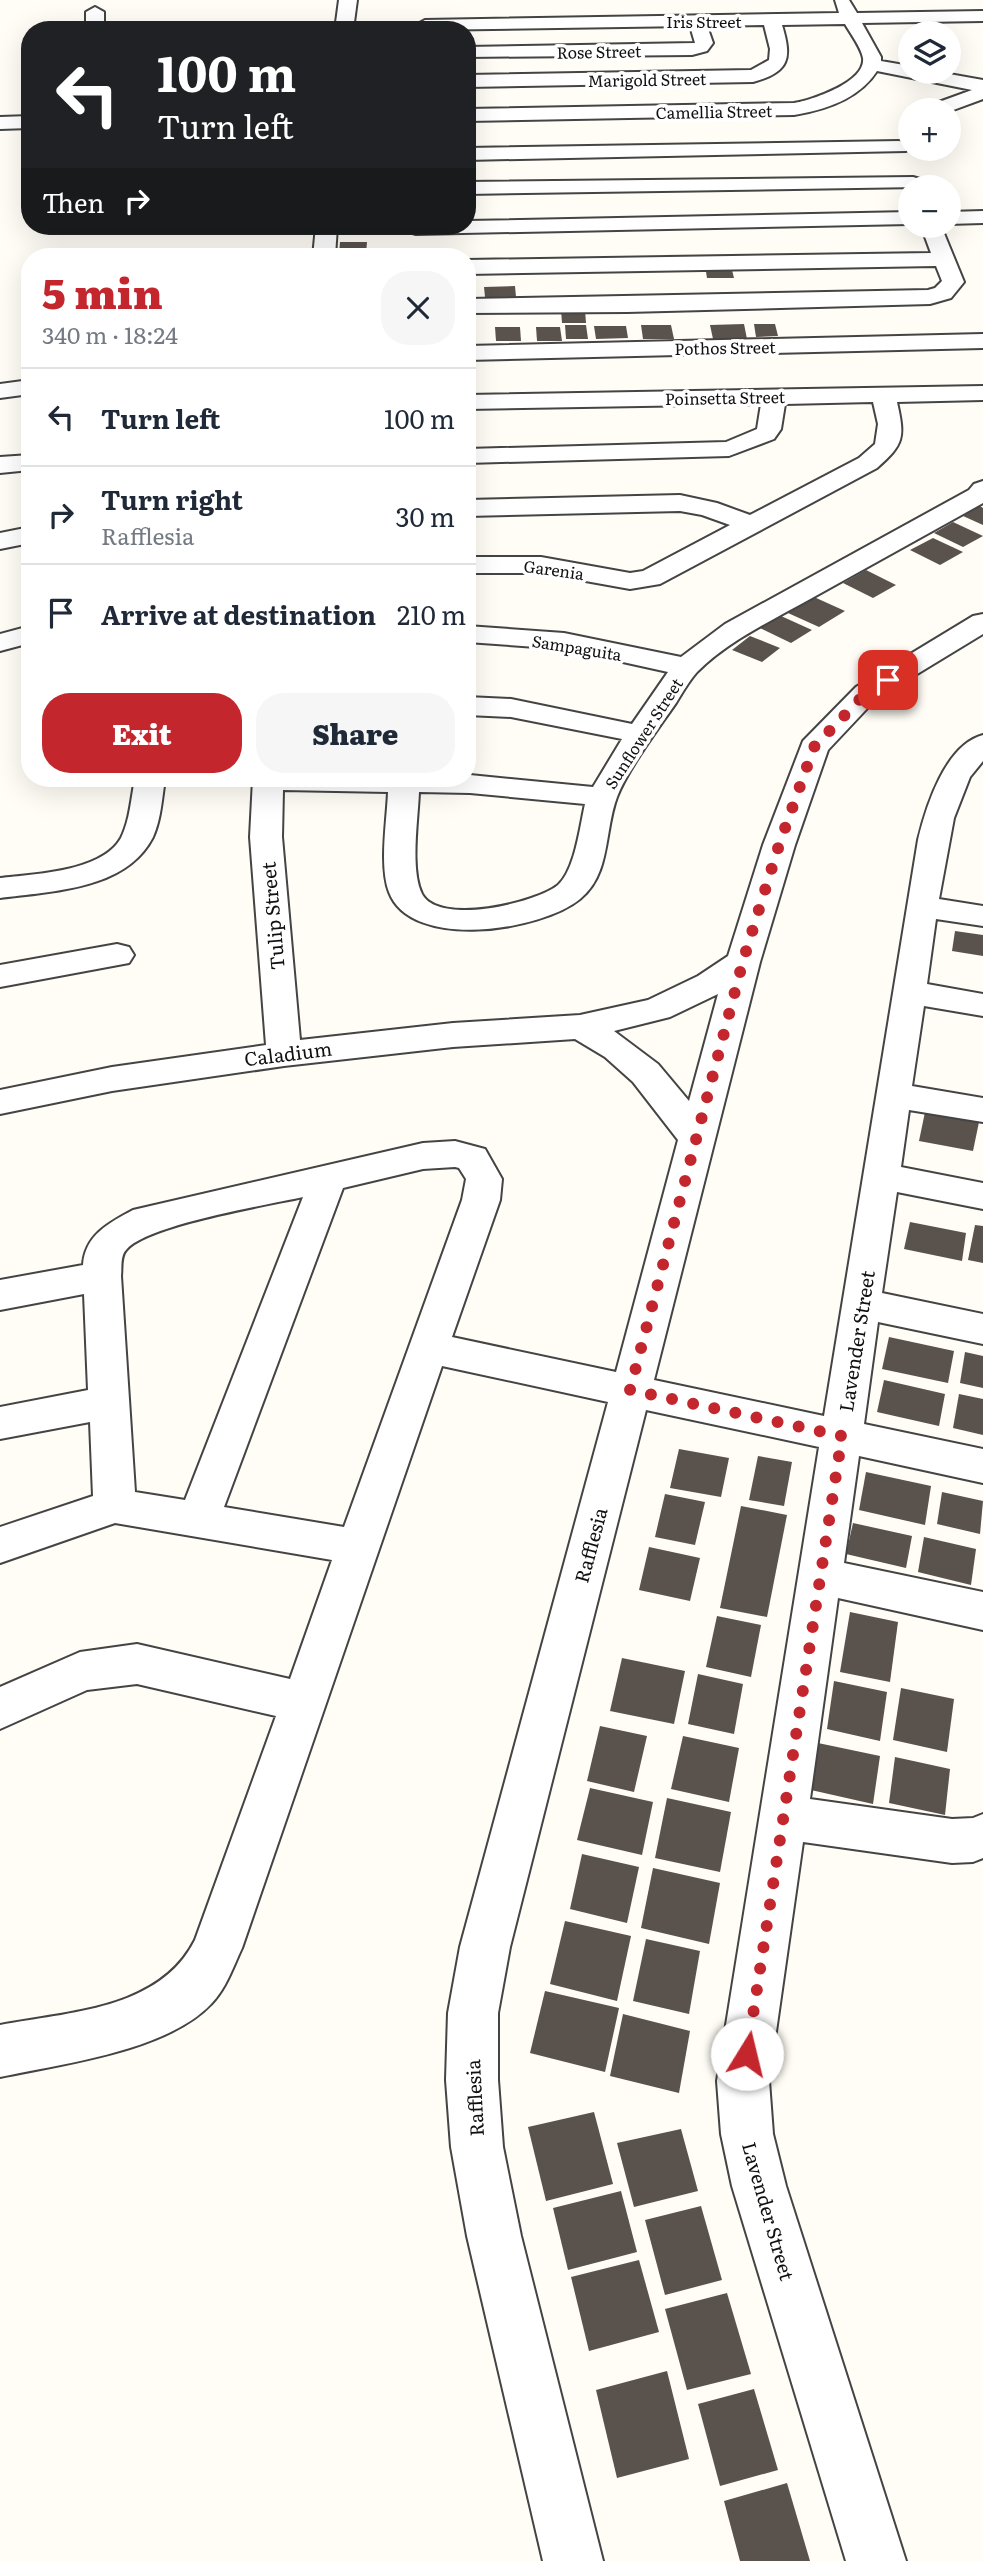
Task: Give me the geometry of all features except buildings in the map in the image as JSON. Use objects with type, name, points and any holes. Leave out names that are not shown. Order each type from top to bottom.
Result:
[{"type":"street","points":[[345,21],[348,0]]},
{"type":"street","points":[[841,0],[872,57],[873,65],[983,86]]},
{"type":"street","points":[[927,0],[938,17]]},
{"type":"street","name":"Iris Street","points":[[476,22],[772,21],[983,16]]},
{"type":"street","name":"Rose Street","points":[[476,52],[692,50],[704,43],[697,21]]},
{"type":"street","name":"Marigold Street","points":[[476,81],[754,76],[775,68],[779,61],[781,52],[772,21]]},
{"type":"street","name":"Camellia Street","points":[[476,115],[810,107],[821,104],[867,75],[873,65]]},
{"type":"street","points":[[961,100],[983,92]]},
{"type":"street","points":[[0,123],[21,118]]},
{"type":"street","points":[[476,154],[898,139]]},
{"type":"street","points":[[476,188],[898,185]]},
{"type":"street","points":[[961,218],[983,217]]},
{"type":"street","points":[[476,232],[898,218]]},
{"type":"street","points":[[476,306],[930,297],[943,293],[953,282],[935,238]]},
{"type":"street","points":[[476,267],[943,258]]},
{"type":"street","name":"Pothos Street","points":[[476,353],[978,348]]},
{"type":"street","points":[[0,391],[21,388]]},
{"type":"street","name":"Poinsetta Street","points":[[476,402],[983,393]]},
{"type":"street","points":[[476,508],[680,503],[708,508],[752,525],[868,463],[887,446],[890,424],[883,394]]},
{"type":"street","points":[[476,456],[729,449],[772,429],[773,396]]},
{"type":"street","points":[[0,465],[21,463]]},
{"type":"street","name":"Sunflower Street","points":[[404,787],[401,865],[405,892],[415,906],[440,918],[503,917],[536,910],[569,892],[584,873],[602,797],[640,734],[686,667],[735,630],[978,495],[983,489]]},
{"type":"street","name":"Garenia","points":[[476,565],[541,565],[618,580],[640,580],[650,578],[752,525]]},
{"type":"street","points":[[0,541],[21,537]]},
{"type":"street","name":"Rafflesia","points":[[573,2561],[494,2236],[477,2147],[472,2080],[473,2013],[489,1934],[743,961],[779,845],[814,747],[866,693],[983,622]]},
{"type":"street","name":"Sampaguita","points":[[476,635],[564,641],[686,667]]},
{"type":"street","points":[[0,643],[21,637]]},
{"type":"street","points":[[476,706],[512,708],[640,734]]},
{"type":"street","name":"Lavender Street","points":[[876,2561],[759,2186],[747,2134],[743,2081],[922,906],[937,825],[954,778],[983,744]]},
{"type":"street","points":[[476,785],[602,797]]},
{"type":"street","points":[[0,888],[99,870],[123,858],[137,838],[148,787]]},
{"type":"street","name":"Tulip Street","points":[[268,787],[266,849],[284,1054]]},
{"type":"street","points":[[922,906],[983,916]]},
{"type":"street","points":[[0,976],[117,955]]},
{"type":"street","name":"Caladium","points":[[0,1102],[112,1079],[284,1054],[453,1035],[579,1027],[658,1009],[710,984],[743,961]]},
{"type":"street","points":[[909,992],[983,1005]]},
{"type":"street","points":[[579,1027],[612,1044],[638,1063],[676,1106],[695,1137]]},
{"type":"street","points":[[894,1095],[983,1110]]},
{"type":"street","points":[[0,2051],[140,2019],[165,2008],[188,1992],[205,1973],[217,1948],[481,1200],[484,1180],[472,1158],[455,1154],[423,1157],[329,1177],[146,1220],[111,1239],[103,1257],[102,1276],[115,1506]]},
{"type":"street","points":[[881,1176],[983,1196]]},
{"type":"street","points":[[198,1520],[329,1177]]},
{"type":"street","points":[[0,1295],[102,1276]]},
{"type":"street","points":[[862,1304],[983,1329]]},
{"type":"street","points":[[430,1348],[983,1466]]},
{"type":"street","points":[[0,1423],[110,1402]]},
{"type":"street","points":[[0,1545],[115,1506],[359,1547]]},
{"type":"street","points":[[820,1576],[983,1611]]},
{"type":"street","points":[[0,1709],[80,1672],[108,1665],[137,1664],[303,1702]]},
{"type":"street","points":[[784,1816],[952,1841],[973,1840],[983,1836]]},
{"type":"route","points":[[747,2054],[842,1436],[630,1390],[743,961],[779,845],[814,747],[866,693],[888,680]]}]
